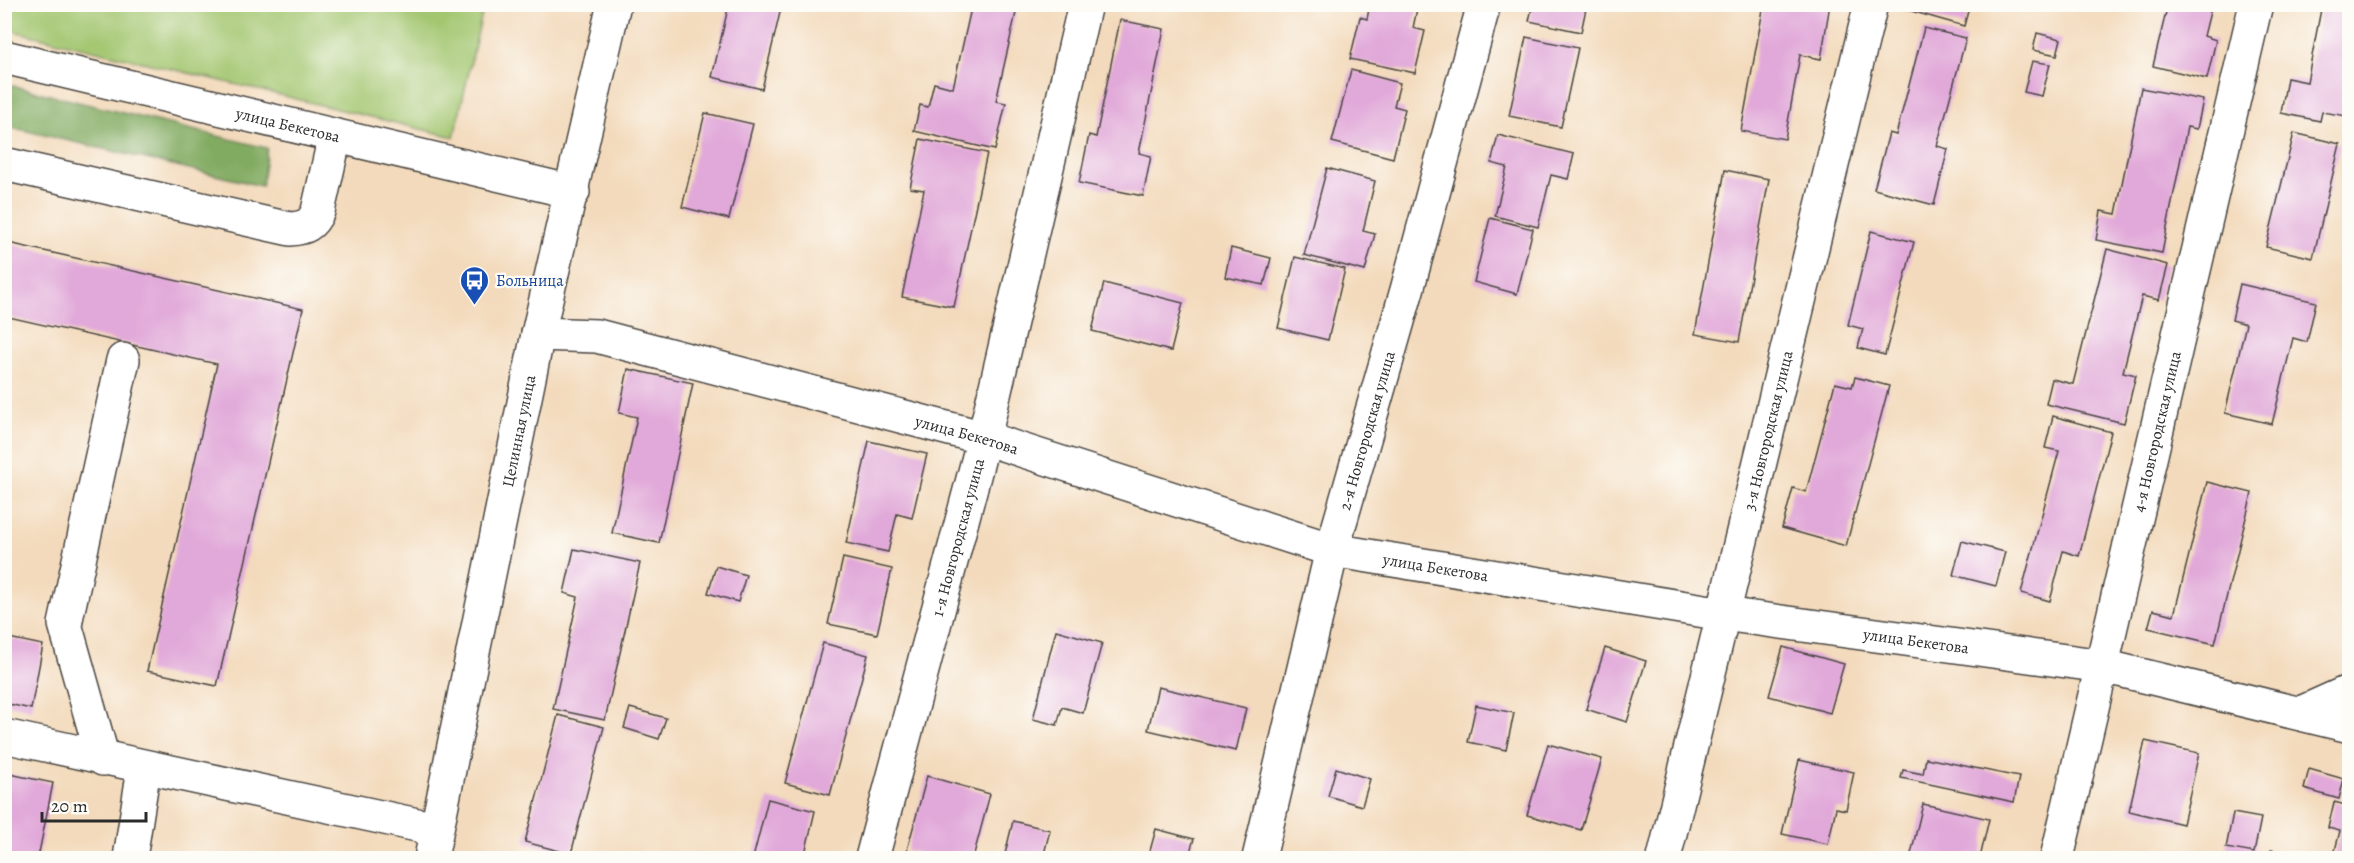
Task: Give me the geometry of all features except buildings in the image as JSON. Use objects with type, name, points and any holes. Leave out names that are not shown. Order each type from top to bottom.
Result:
[{"type":"street","name":"Целинная улица","points":[[434,844],[538,333],[573,192],[614,4]]},
{"type":"street","name":"1-я Новгородская улица","points":[[872,858],[984,438],[1085,4]]},
{"type":"street","name":"2-я Новгородская улица","points":[[1259,858],[1332,550],[1407,290],[1484,4]]},
{"type":"street","name":"3-я Новгородская улица","points":[[1664,858],[1871,4]]},
{"type":"street","name":"4-я Новгородская улица","points":[[2057,858],[2256,4]]},
{"type":"street","name":"улица Бекетова","points":[[4,57],[573,192]]},
{"type":"street","points":[[4,164],[290,229],[303,228],[313,222],[318,211],[335,136]]},
{"type":"street","name":"улица Бекетова","points":[[538,333],[597,336],[984,438],[1332,550],[1724,614],[2103,666],[2301,712],[2349,726]]},
{"type":"street","points":[[103,759],[65,624],[123,360]]},
{"type":"street","points":[[2301,712],[2349,692]]},
{"type":"street","points":[[4,736],[144,768],[434,844]]},
{"type":"street","points":[[130,858],[144,768]]},
{"type":"green space","points":[[5,4],[484,5],[454,137],[5,29]]},
{"type":"green space","points":[[5,84],[267,148],[262,186],[5,126]]},
{"type":"place","name":"Больница","points":[[475,306]]}]
